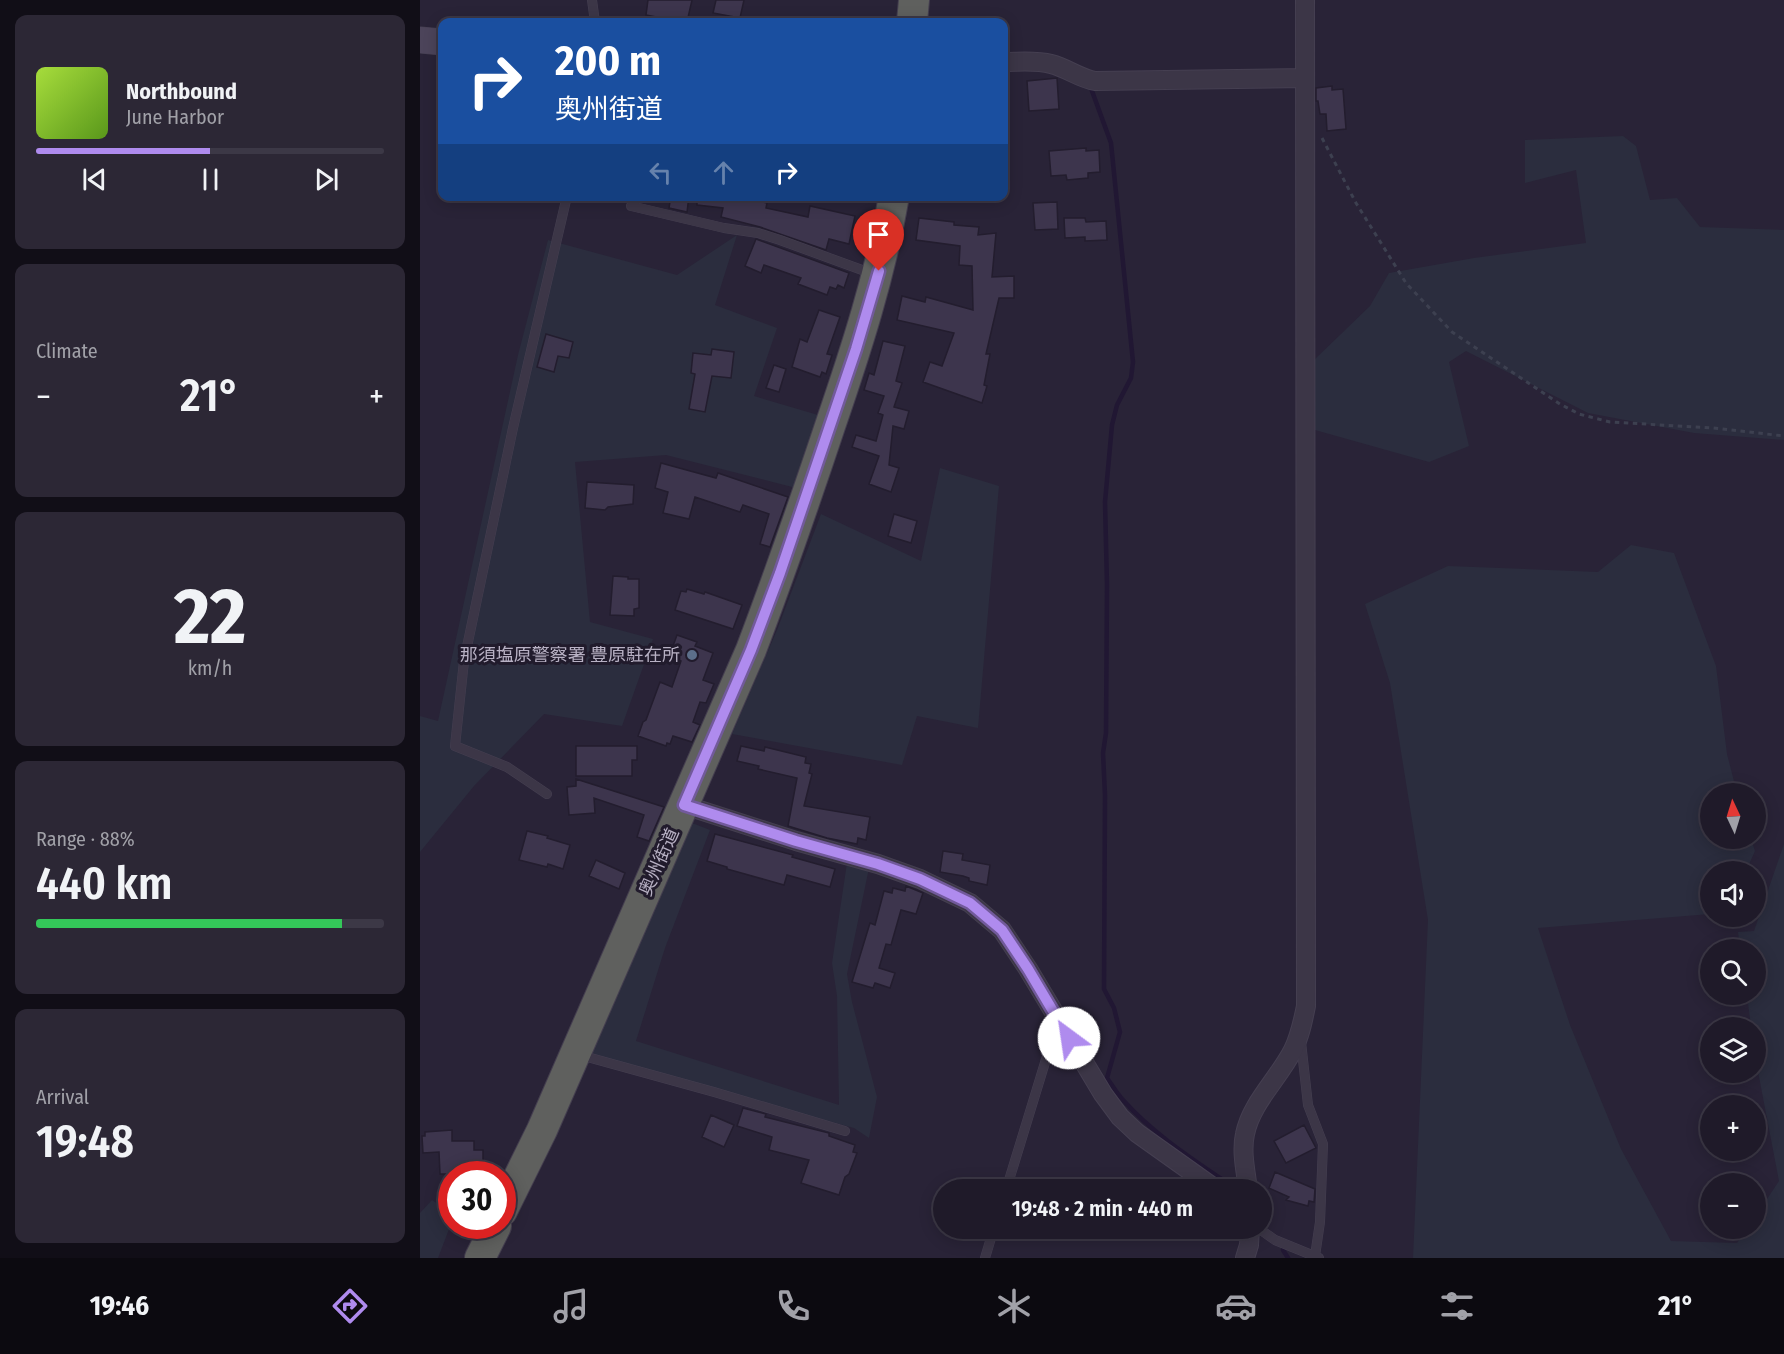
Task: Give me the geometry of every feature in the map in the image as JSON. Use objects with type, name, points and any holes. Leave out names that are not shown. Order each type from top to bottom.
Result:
[{"type":"highway","points":[[912,18],[914,0]]},
{"type":"highway","name":"奥州街道","points":[[516,1183],[542,1131],[751,650],[780,573],[853,359],[878,276],[893,201]]},
{"type":"highway","points":[[480,1258],[490,1239]]},
{"type":"main road","points":[[420,40],[438,42]]},
{"type":"street","points":[[1247,1179],[1245,1134],[1250,1117],[1293,1050],[1300,1033],[1306,1006],[1305,0]]},
{"type":"street","points":[[1008,62],[1051,64],[1071,71],[1084,79],[1095,81],[1305,78]]},
{"type":"street","points":[[684,805],[796,841],[878,864],[920,879],[970,903],[1002,930],[1103,1094],[1120,1116],[1137,1133],[1202,1179]]},
{"type":"street","points":[[1245,1258],[1249,1239]]},
{"type":"lane","points":[[592,0],[594,18]]},
{"type":"lane","points":[[546,794],[507,767],[455,746],[464,661],[516,417],[566,201]]},
{"type":"lane","points":[[631,206],[724,228],[758,233],[878,276]]},
{"type":"lane","points":[[1009,1179],[1058,1020]]},
{"type":"lane","points":[[1272,1238],[1317,1257],[1323,1144],[1306,1099],[1300,1033]]},
{"type":"lane","points":[[575,1053],[845,1131]]},
{"type":"lane","points":[[985,1258],[991,1239]]},
{"type":"path","points":[[1305,108],[1356,203],[1406,283],[1452,332],[1560,404],[1579,414],[1610,422],[1784,435]]},
{"type":"shaded area","points":[[1623,136],[1636,146],[1650,200],[1677,198],[1700,227],[1784,230],[1784,440],[1694,433],[1588,413],[1466,351],[1449,362],[1469,446],[1429,462],[1315,430],[1312,362],[1370,306],[1389,273],[1474,258],[1586,243],[1576,170],[1525,183],[1525,140]]},
{"type":"shaded area","points":[[737,235],[715,305],[777,328],[754,396],[818,415],[800,489],[666,455],[575,462],[590,622],[653,639],[622,726],[544,714],[474,786],[420,852],[420,716],[438,721],[518,355],[548,240],[677,275]]},
{"type":"shaded area","points":[[940,468],[999,486],[978,728],[917,716],[902,765],[732,734],[777,630],[821,514],[921,561]]},
{"type":"shaded area","points":[[1631,545],[1674,553],[1716,666],[1727,754],[1734,783],[1700,783],[1700,849],[1754,849],[1755,851],[1750,861],[1700,861],[1700,915],[1538,928],[1570,1025],[1621,1149],[1671,1241],[1737,1243],[1740,1239],[1766,1239],[1766,1200],[1779,1181],[1766,1113],[1766,1095],[1762,1095],[1760,1083],[1766,1083],[1766,1017],[1750,1017],[1748,1005],[1766,1005],[1766,939],[1739,939],[1738,932],[1754,931],[1755,927],[1766,927],[1766,896],[1784,844],[1784,1258],[1413,1258],[1428,920],[1390,683],[1365,604],[1448,566],[1598,572]]},
{"type":"shaded area","points":[[687,821],[710,830],[665,948],[636,1041],[839,1105],[837,996],[832,963],[847,863],[869,868],[847,974],[877,1097],[869,1138],[854,1128],[590,1058]]},
{"type":"shaded area","points":[[432,1200],[438,1204],[438,1239],[445,1239],[438,1258],[420,1258],[420,1213]]},
{"type":"building","points":[[648,0],[692,0],[688,18],[662,18],[646,15]]},
{"type":"building","points":[[716,0],[744,0],[740,18],[713,13]]},
{"type":"building","points":[[1057,78],[1059,109],[1029,111],[1027,81]]},
{"type":"building","points":[[1332,86],[1332,90],[1343,89],[1346,129],[1327,131],[1326,114],[1320,114],[1318,101],[1316,101],[1316,88]]},
{"type":"building","points":[[1086,148],[1086,151],[1099,150],[1100,172],[1088,173],[1088,178],[1067,180],[1066,175],[1051,176],[1049,151]]},
{"type":"building","points":[[670,201],[688,201],[687,212],[669,208]]},
{"type":"building","points":[[697,201],[758,201],[767,203],[766,208],[808,217],[810,206],[855,216],[849,244],[829,239],[826,250],[760,227],[721,217],[723,208],[697,205]]},
{"type":"building","points":[[1057,202],[1058,229],[1035,230],[1033,203]]},
{"type":"building","points":[[919,218],[979,227],[978,235],[996,233],[992,277],[1014,276],[1014,298],[999,298],[986,354],[990,354],[984,385],[987,386],[982,403],[923,382],[930,362],[942,366],[954,333],[897,320],[902,296],[925,302],[926,297],[973,310],[972,266],[959,265],[960,246],[916,240]]},
{"type":"building","points":[[1064,218],[1085,218],[1086,222],[1106,221],[1107,240],[1085,241],[1085,237],[1065,238]]},
{"type":"building","points":[[756,239],[849,273],[844,288],[838,285],[836,289],[830,287],[827,295],[798,284],[801,278],[764,265],[761,273],[745,266]]},
{"type":"building","points":[[819,310],[840,317],[827,354],[832,355],[826,374],[822,372],[820,377],[792,367],[800,339],[807,342]]},
{"type":"building","points":[[546,334],[573,342],[569,358],[558,356],[554,372],[537,367]]},
{"type":"building","points":[[883,341],[905,346],[896,381],[902,383],[894,407],[909,411],[904,429],[893,426],[889,465],[899,468],[891,492],[869,484],[879,456],[852,447],[856,435],[876,441],[883,415],[878,413],[884,396],[864,390],[869,373],[874,375]]},
{"type":"building","points":[[712,349],[734,352],[731,378],[712,376],[705,412],[689,409],[695,374],[691,373],[693,353],[711,355]]},
{"type":"building","points":[[774,365],[786,369],[779,392],[766,388]]},
{"type":"building","points":[[661,463],[716,478],[718,473],[788,497],[770,547],[760,544],[769,514],[743,505],[740,512],[695,497],[689,519],[663,513],[668,492],[655,488]]},
{"type":"building","points":[[587,482],[634,485],[633,504],[608,507],[605,510],[585,508]]},
{"type":"building","points":[[894,514],[917,521],[911,543],[888,536]]},
{"type":"building","points":[[613,576],[639,579],[639,608],[634,609],[634,616],[610,615]]},
{"type":"building","points":[[687,589],[704,594],[705,592],[742,605],[733,629],[675,610],[681,591],[686,592]]},
{"type":"building","points":[[677,635],[697,642],[695,646],[713,653],[703,680],[714,684],[706,703],[700,702],[693,722],[700,725],[692,742],[673,736],[670,744],[667,743],[666,746],[638,736],[660,682],[672,687],[681,661],[669,657]]},
{"type":"building","points":[[576,746],[637,746],[637,760],[632,760],[632,776],[576,776]]},
{"type":"building","points":[[741,746],[764,751],[765,747],[806,757],[805,763],[811,764],[809,773],[812,774],[804,806],[870,817],[866,840],[858,838],[857,844],[788,826],[797,778],[758,769],[759,766],[737,761]]},
{"type":"building","points":[[576,779],[664,807],[649,841],[637,837],[644,815],[594,798],[595,813],[569,815],[567,787],[576,786]]},
{"type":"building","points":[[527,831],[570,845],[563,869],[548,864],[547,867],[519,860]]},
{"type":"building","points":[[715,834],[835,869],[830,887],[787,875],[784,885],[707,861]]},
{"type":"building","points":[[943,851],[963,854],[962,860],[990,865],[987,885],[969,881],[969,878],[963,876],[940,872]]},
{"type":"building","points":[[596,860],[625,873],[619,889],[589,876]]},
{"type":"building","points":[[906,886],[923,893],[916,914],[901,910],[891,945],[886,944],[879,968],[895,973],[890,988],[875,983],[873,988],[852,982],[870,923],[875,925],[884,891],[892,893],[893,888],[905,891]]},
{"type":"building","points":[[743,1108],[766,1114],[765,1117],[829,1133],[829,1136],[855,1145],[853,1152],[857,1153],[839,1195],[801,1183],[809,1160],[769,1150],[772,1137],[737,1126]]},
{"type":"building","points":[[711,1115],[734,1125],[724,1147],[702,1137]]},
{"type":"building","points":[[1304,1125],[1316,1148],[1286,1163],[1274,1141]]},
{"type":"building","points":[[452,1130],[452,1141],[474,1141],[474,1150],[483,1150],[483,1161],[439,1161],[439,1152],[423,1153],[422,1136],[425,1136],[425,1132]]},
{"type":"building","points":[[1275,1172],[1315,1189],[1314,1202],[1309,1201],[1308,1206],[1286,1200],[1289,1197],[1272,1189]]},
{"type":"waterway","points":[[1092,91],[1111,143],[1133,362],[1131,378],[1117,405],[1112,425],[1105,502],[1107,585],[1106,733],[1103,753],[1105,795],[1104,989],[1114,1008],[1120,1032],[1107,1078],[1135,1113],[1177,1148],[1222,1179]]},
{"type":"waterway","points":[[1283,1250],[1288,1258]]},
{"type":"place","name":"那須塩原警察署 豊原駐在所","points":[[692,655]]},
{"type":"route","points":[[879,271],[856,349],[780,573],[751,650],[684,805],[796,841],[878,864],[920,879],[970,903],[1002,930],[1069,1038]]}]
